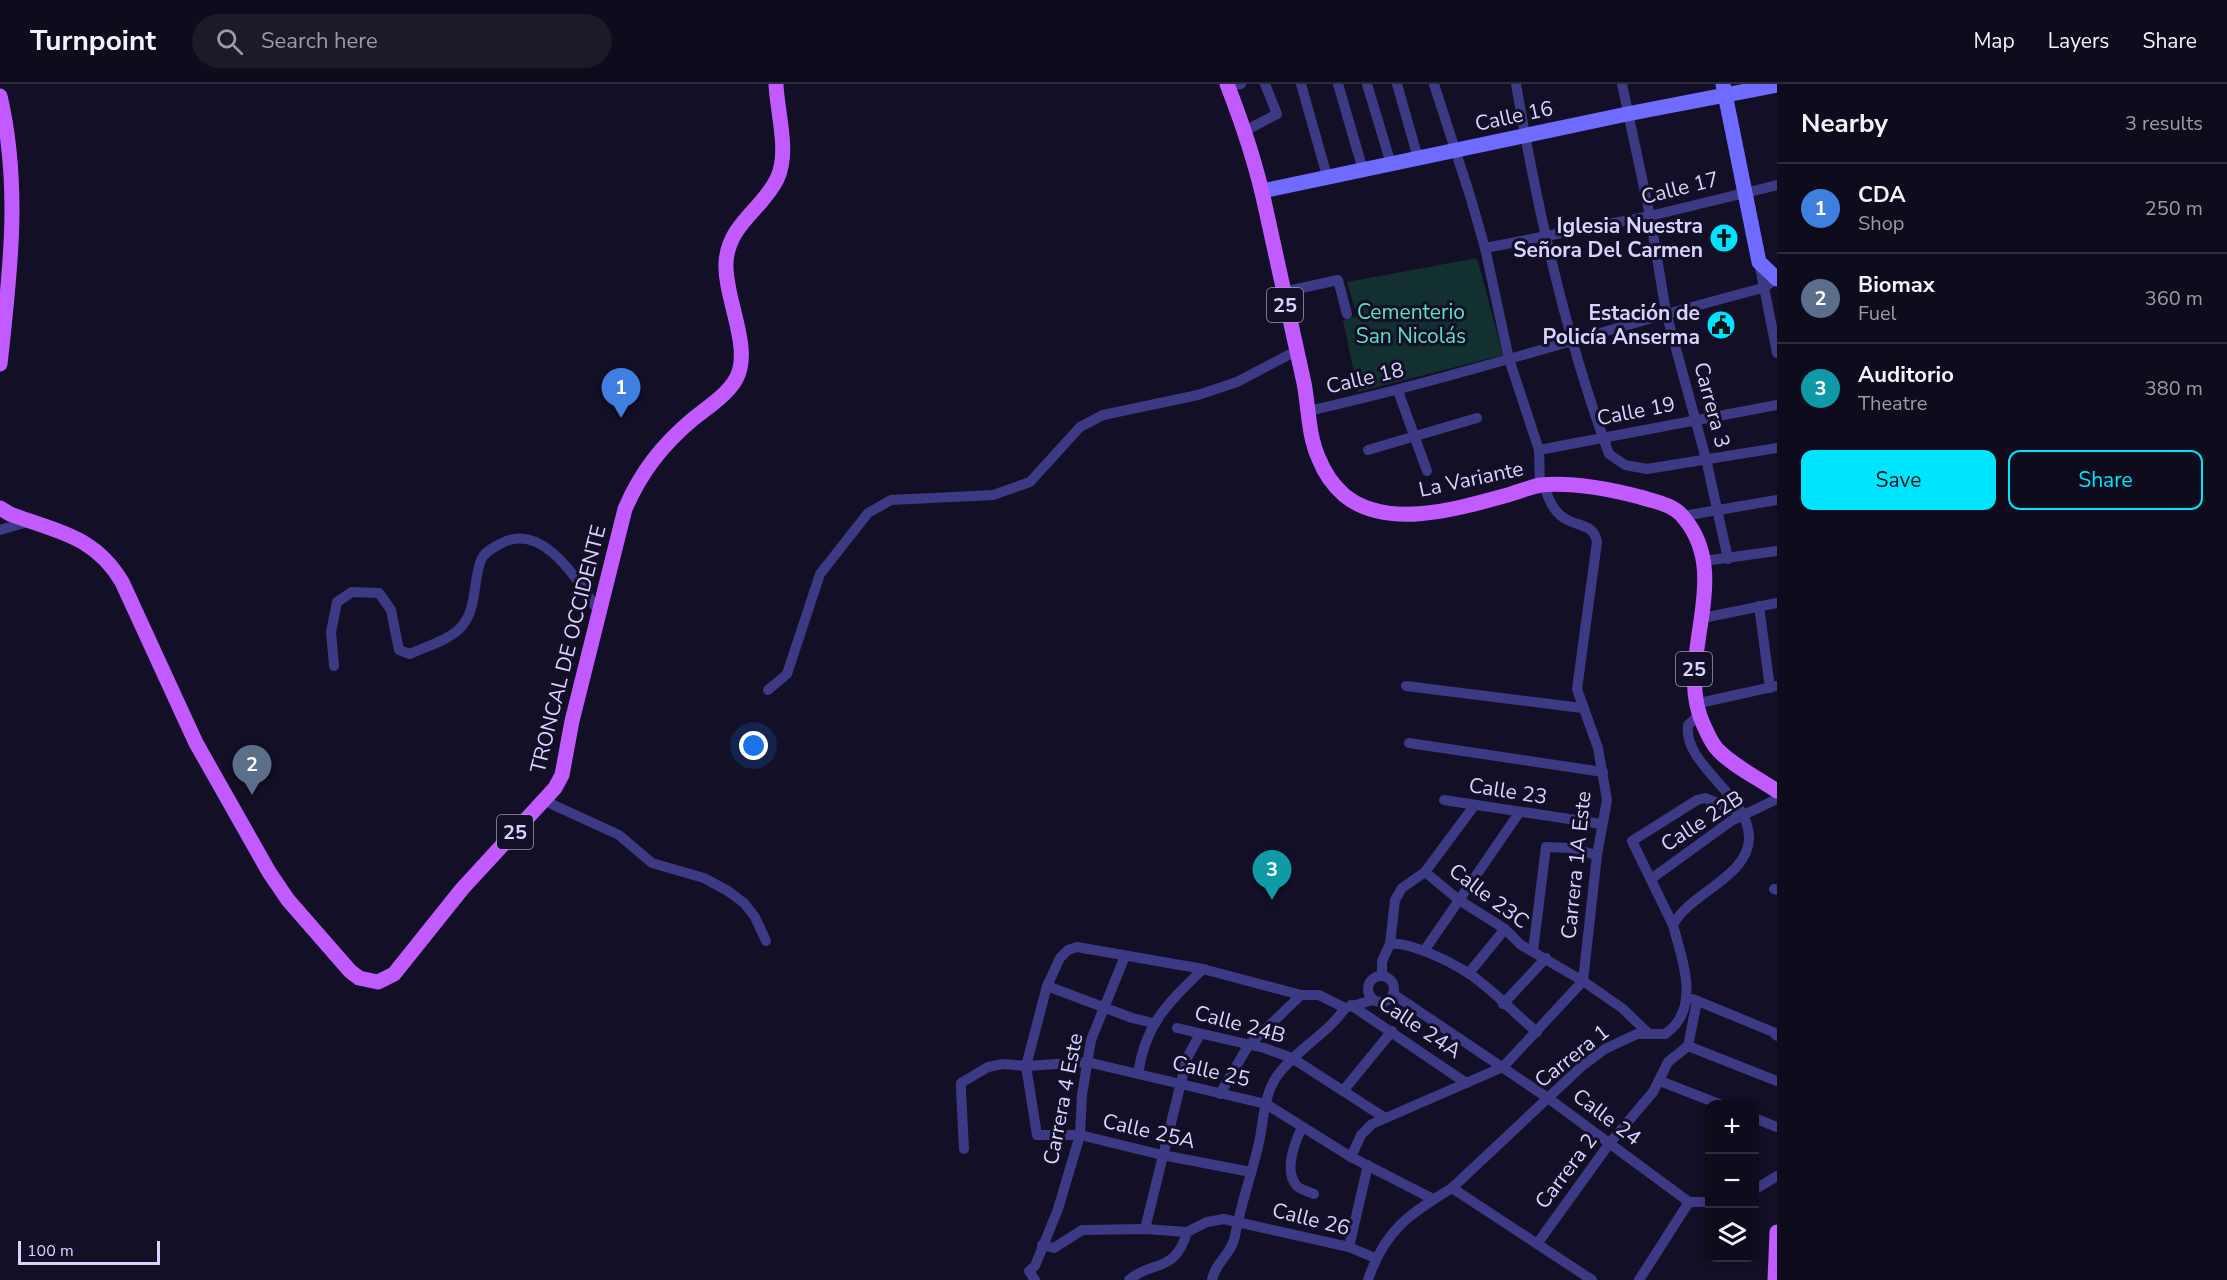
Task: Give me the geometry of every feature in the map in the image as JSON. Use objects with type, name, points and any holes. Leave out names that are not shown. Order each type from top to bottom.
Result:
[{"type":"main road","name":"TRONCAL DE OCCIDENTE","points":[[0,508],[10,514],[83,541],[94,548],[114,568],[196,743],[269,872],[288,900],[350,971],[359,978],[378,982],[394,974],[462,889],[545,801],[562,775],[572,721],[625,509],[643,471],[673,437],[729,389],[740,372],[741,347],[726,276],[727,251],[736,229],[771,189],[781,167],[776,84]]},
{"type":"main road","name":"La Variante","points":[[1232,85],[1262,191],[1308,411],[1310,433],[1319,460],[1331,480],[1345,495],[1367,508],[1414,513],[1481,502],[1542,485],[1575,486],[1621,492],[1665,504],[1683,516]]},
{"type":"main road","points":[[0,96],[12,158],[13,196],[10,272],[0,364]]},
{"type":"main road","name":"25","points":[[1683,516],[1690,526],[1704,561],[1703,618],[1694,664],[1697,710],[1717,749],[1777,790]]},
{"type":"main road","points":[[1775,1280],[1777,1232]]},
{"type":"street","points":[[1245,131],[1277,114],[1265,84]]},
{"type":"street","points":[[1300,84],[1327,176]]},
{"type":"street","points":[[1338,84],[1363,170]]},
{"type":"street","points":[[1367,84],[1391,164]]},
{"type":"street","points":[[1397,84],[1418,158]]},
{"type":"street","points":[[1434,84],[1485,248],[1509,359],[1539,450],[1542,485]]},
{"type":"street","points":[[1516,84],[1525,135],[1572,340],[1609,454],[1625,465],[1647,469],[1777,448]]},
{"type":"street","name":"Carrera 3","points":[[1622,84],[1626,114],[1650,216],[1666,312],[1696,419],[1728,559]]},
{"type":"street","name":"Calle 16","points":[[1262,191],[1626,114],[1724,89],[1777,85]]},
{"type":"street","points":[[1724,89],[1777,353]]},
{"type":"street","name":"Calle 17","points":[[1485,248],[1650,216],[1777,185]]},
{"type":"street","points":[[1759,262],[1777,279]]},
{"type":"street","name":"Calle 18","points":[[1308,411],[1398,391],[1666,312],[1763,288],[1777,279]]},
{"type":"street","points":[[1283,292],[1338,280],[1347,314]]},
{"type":"street","points":[[768,690],[787,674],[820,574],[868,513],[891,500],[993,495],[1030,482],[1080,427],[1103,415],[1198,396],[1237,382],[1296,351]]},
{"type":"street","points":[[1398,391],[1427,471]]},
{"type":"street","name":"Calle 19","points":[[1539,450],[1777,405]]},
{"type":"street","points":[[1368,450],[1477,418]]},
{"type":"street","name":"Carrera 1A Este","points":[[1542,485],[1558,513],[1567,520],[1586,526],[1596,537],[1597,542],[1577,689],[1582,708],[1594,733],[1603,772],[1606,800],[1597,855],[1583,981]]},
{"type":"street","points":[[1683,516],[1777,500]]},
{"type":"street","points":[[0,530],[31,521]]},
{"type":"street","points":[[334,666],[331,632],[337,602],[352,592],[379,592],[391,610],[399,650],[410,654],[451,635],[464,625],[471,606],[482,558],[490,549],[507,540],[527,539],[548,546],[600,613]]},
{"type":"street","points":[[1704,561],[1777,551]]},
{"type":"street","points":[[1703,618],[1777,603]]},
{"type":"street","points":[[1673,925],[1681,913],[1734,869],[1744,856],[1749,837],[1743,814],[1700,758],[1689,739],[1688,725],[1697,710],[1774,687],[1759,606]]},
{"type":"street","points":[[1406,686],[1582,708]]},
{"type":"street","points":[[1409,743],[1603,772]]},
{"type":"street","points":[[1743,814],[1704,798],[1673,812],[1632,841],[1673,925],[1692,999],[1688,1046],[1777,1081]]},
{"type":"street","name":"Calle 22B","points":[[1651,879],[1704,838],[1743,814],[1777,799]]},
{"type":"street","name":"Calle 23","points":[[1444,800],[1602,824]]},
{"type":"street","points":[[545,801],[619,836],[652,863],[704,878],[728,891],[744,903],[755,917],[765,941]]},
{"type":"street","points":[[1212,1280],[1214,1272],[1235,1238],[1236,1221],[1244,1206],[1269,1089],[1292,1058],[1338,1018],[1348,1006],[1373,1000],[1381,1002],[1389,1000],[1394,994],[1394,986],[1382,975],[1382,961],[1390,944],[1395,900],[1402,888],[1425,872],[1474,806]]},
{"type":"street","points":[[1424,951],[1519,813]]},
{"type":"street","name":"Carrera 1A Este","points":[[1533,951],[1546,847],[1597,855]]},
{"type":"street","name":"Calle 23C","points":[[1425,872],[1459,900],[1505,929],[1521,945],[1583,981],[1622,1008],[1648,1033]]},
{"type":"street","points":[[1469,973],[1505,929]]},
{"type":"street","points":[[1390,944],[1397,943],[1424,951],[1469,973],[1537,1032]]},
{"type":"street","name":"Calle 24A","points":[[1047,986],[1060,958],[1068,950],[1077,947],[1203,969],[1301,995],[1319,995],[1348,1006],[1392,1031],[1466,1083]]},
{"type":"street","name":"Carrera 4 Este","points":[[1035,1280],[1029,1271],[1035,1266],[1058,1209],[1080,1135],[1087,1062],[1103,1008],[1125,956]]},
{"type":"street","points":[[1503,1004],[1545,958]]},
{"type":"street","points":[[1138,1074],[1141,1048],[1153,1023],[1170,1001],[1203,969]]},
{"type":"street","points":[[1373,1000],[1369,994],[1369,983],[1382,975]]},
{"type":"street","points":[[1351,1157],[1361,1135],[1372,1124],[1503,1067],[1583,981]]},
{"type":"street","points":[[1026,1066],[1047,986],[1103,1008],[1153,1023]]},
{"type":"street","name":"Calle 24","points":[[1394,994],[1548,1098],[1689,1202]]},
{"type":"street","points":[[1220,1094],[1248,1046],[1301,995]]},
{"type":"street","points":[[1692,999],[1773,1032],[1777,1036]]},
{"type":"street","name":"Carrera 1","points":[[1368,1280],[1375,1258],[1388,1236],[1433,1199],[1452,1188],[1548,1098],[1605,1049],[1624,1039],[1648,1033],[1665,1034],[1672,1029],[1692,999]]},
{"type":"street","name":"Calle 24B","points":[[1177,1028],[1264,1048],[1292,1058],[1384,1118]]},
{"type":"street","points":[[1343,1091],[1392,1031]]},
{"type":"street","points":[[1145,1229],[1186,1058],[1200,1034]]},
{"type":"street","name":"Carrera 2","points":[[1537,1244],[1610,1144],[1632,1120],[1660,1081],[1668,1062],[1688,1046]]},
{"type":"street","name":"Calle 25","points":[[964,1149],[962,1083],[988,1067],[1011,1064],[1026,1066],[1087,1062],[1181,1086],[1266,1104],[1351,1157],[1433,1199]]},
{"type":"street","name":"Calle 25A","points":[[1026,1066],[1037,1135],[1080,1135],[1162,1155],[1251,1172]]},
{"type":"street","points":[[1660,1081],[1709,1100]]},
{"type":"street","points":[[1759,1120],[1777,1127]]},
{"type":"street","points":[[1302,1126],[1292,1148],[1293,1180],[1299,1188],[1314,1194]]},
{"type":"street","points":[[1349,1247],[1368,1166]]},
{"type":"street","points":[[1759,1187],[1776,1174]]},
{"type":"street","points":[[1452,1188],[1593,1280]]},
{"type":"street","points":[[1639,1280],[1689,1202],[1705,1202]]},
{"type":"street","name":"Calle 26","points":[[1186,1232],[1207,1222],[1224,1219],[1349,1247],[1375,1258]]},
{"type":"street","points":[[1042,1245],[1054,1248],[1082,1230],[1145,1229],[1186,1232],[1184,1243],[1168,1263],[1129,1280]]},
{"type":"green space","name":"Cementerio San Nicolás","points":[[1477,258],[1503,355],[1358,392],[1343,320],[1357,316],[1347,282]]},
{"type":"place","name":"Iglesia Nuestra Señora Del Carmen","points":[[1724,238]]},
{"type":"place","name":"Estación de Policía Anserma","points":[[1721,325]]},
{"type":"place","name":"CDA","points":[[621,418]]},
{"type":"place","name":"Biomax","points":[[252,795]]},
{"type":"place","name":"Auditorio","points":[[1272,900]]}]
